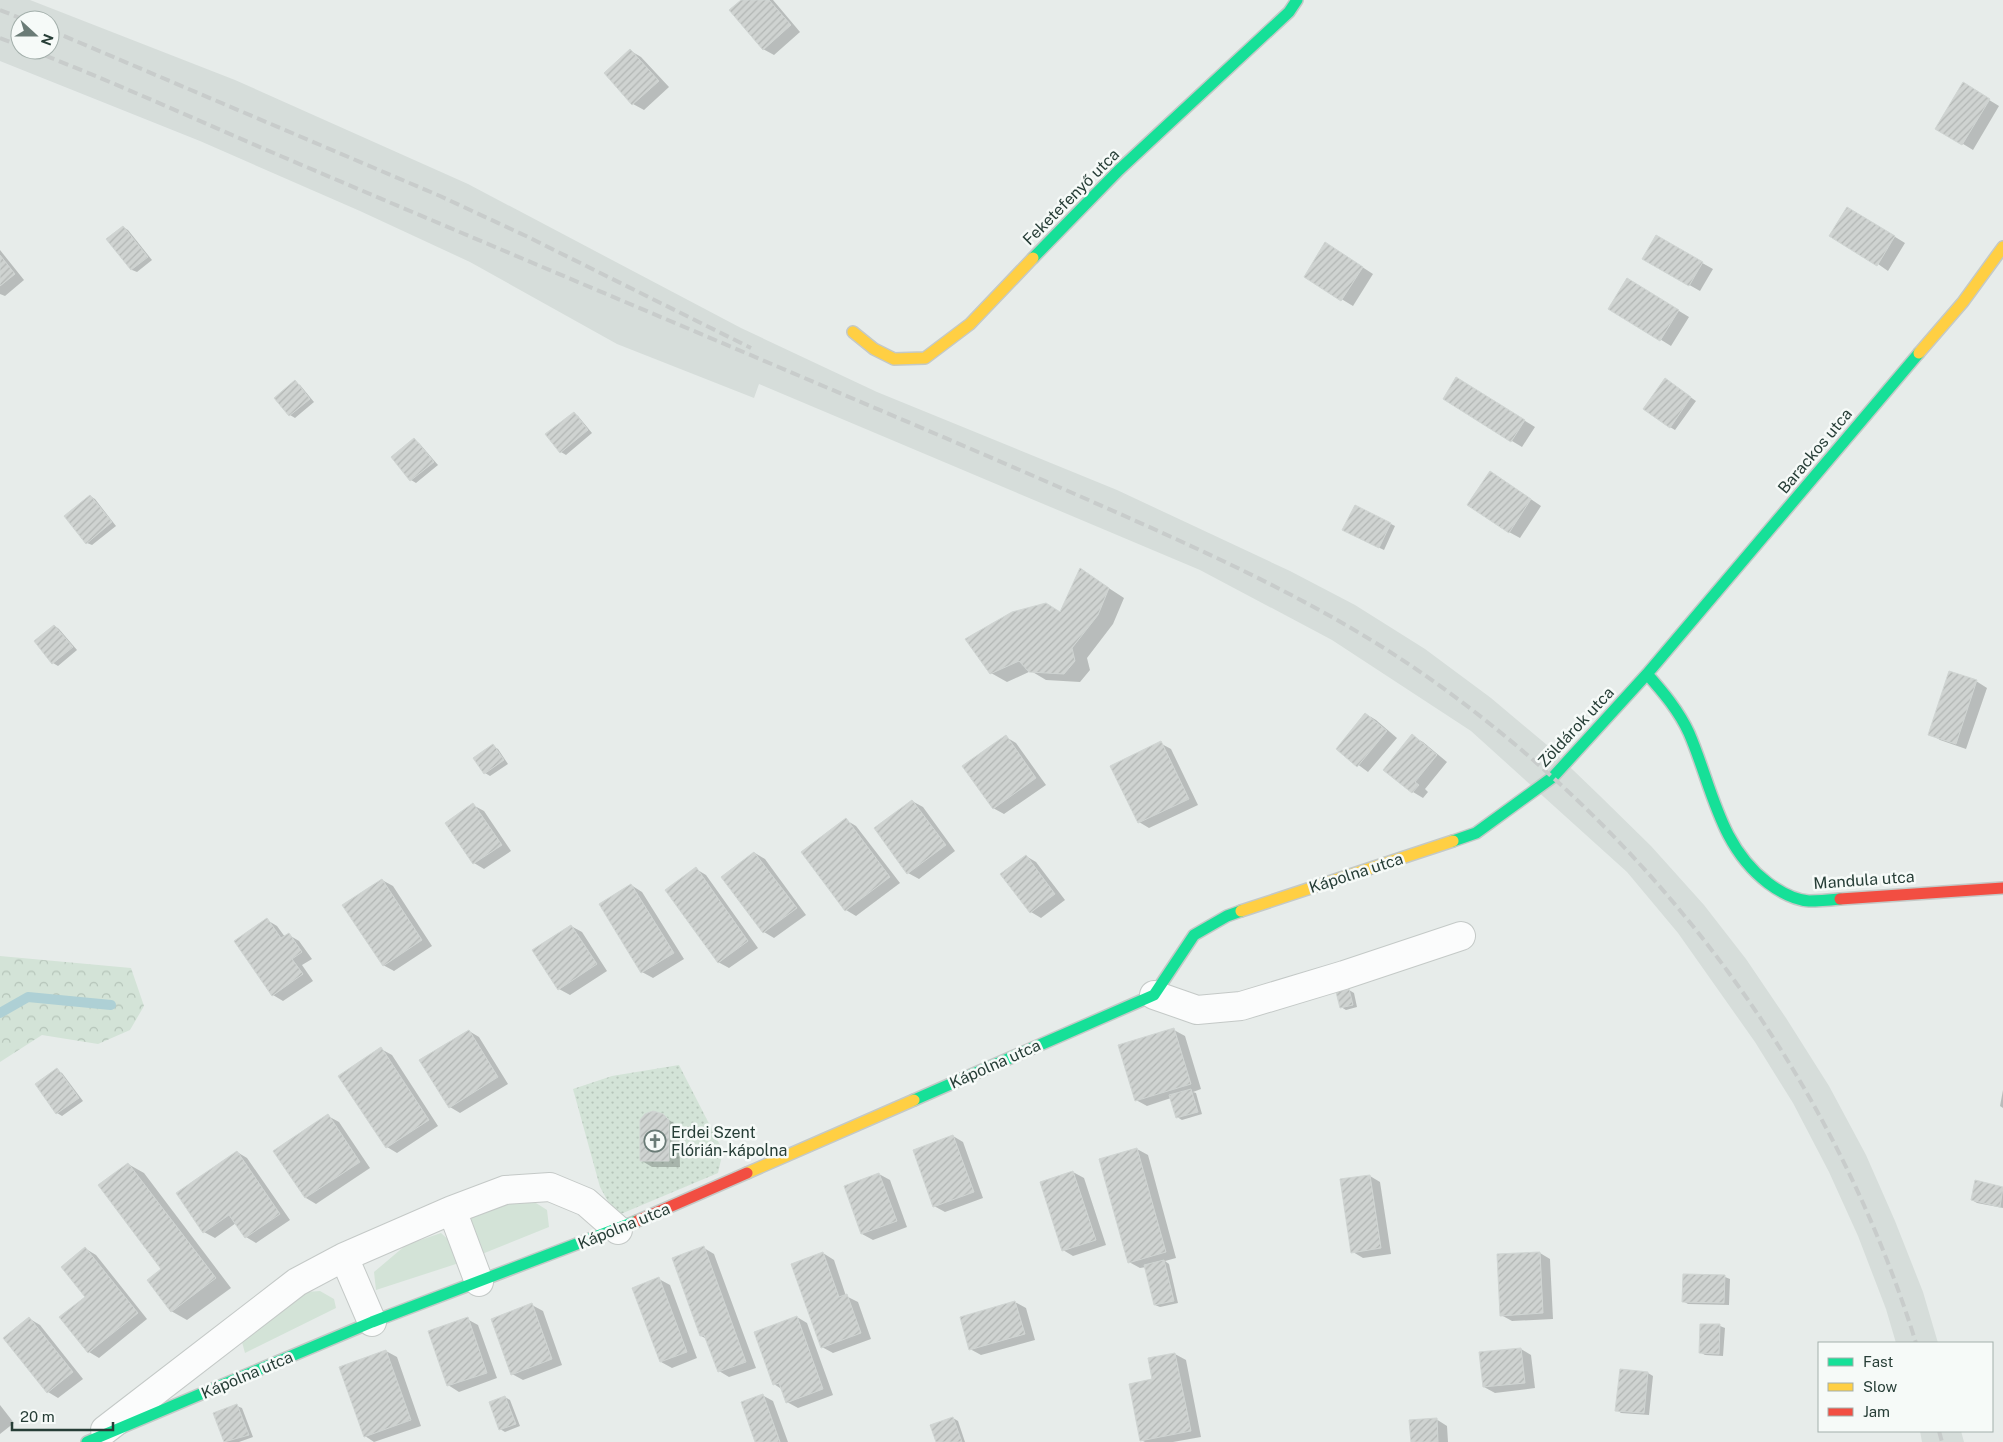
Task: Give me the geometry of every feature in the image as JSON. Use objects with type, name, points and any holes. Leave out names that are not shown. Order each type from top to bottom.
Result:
[{"type":"street","name":"Feketefenyő utca","points":[[853,332],[874,349],[894,359],[925,358],[970,324],[1119,170],[1290,12],[1297,0]]},
{"type":"street","name":"Barackos utca","points":[[1647,674],[1964,302],[2003,247]]},
{"type":"street","name":"Zöldárok utca","points":[[1476,833],[1553,777],[1647,674]]},
{"type":"street","name":"Mandula utca","points":[[1647,674],[1674,705],[1688,732],[1707,787],[1729,841],[1750,869],[1780,892],[1808,901],[2003,888]]},
{"type":"street","name":"Kápolna utca","points":[[91,1440],[372,1322],[618,1230],[1154,995],[1194,935],[1227,916],[1476,833]]},
{"type":"street","points":[[1154,995],[1197,1010],[1241,1006],[1344,975],[1461,936]]},
{"type":"street","points":[[91,1440],[298,1282],[344,1257],[452,1210],[505,1190],[550,1187],[586,1202],[618,1230]]},
{"type":"street","points":[[452,1210],[479,1282]]},
{"type":"street","points":[[344,1257],[372,1322]]},
{"type":"shaded area","points":[[0,0],[30,0],[56,10],[10,10],[10,60],[60,60],[60,12],[235,80],[468,184],[741,328],[877,392],[1117,490],[1290,571],[1355,605],[1425,649],[1491,698],[1547,745],[1599,795],[1651,846],[1704,905],[1746,959],[1829,1086],[1866,1155],[1923,1292],[1938,1342],[1896,1342],[1886,1309],[1858,1236],[1829,1172],[1793,1103],[1755,1042],[1678,933],[1627,872],[1471,731],[1332,640],[1200,570],[759,384],[754,398],[617,344],[470,262],[360,211],[200,141],[0,61]]},
{"type":"shaded area","points":[[1920,1432],[1961,1432],[1964,1442],[1922,1442]]},
{"type":"green space","points":[[0,956],[131,968],[144,1006],[130,1030],[98,1044],[42,1035],[0,1062]]},
{"type":"green space","points":[[679,1065],[723,1151],[718,1173],[616,1216],[600,1187],[573,1089],[612,1076]]},
{"type":"green space","points":[[516,1199],[536,1203],[547,1210],[549,1227],[482,1254],[469,1219]]},
{"type":"green space","points":[[441,1233],[452,1243],[459,1263],[376,1290],[374,1272],[406,1245]]},
{"type":"green space","points":[[320,1291],[334,1299],[336,1308],[245,1353],[242,1342],[306,1292]]},
{"type":"building","points":[[741,0],[769,0],[791,25],[763,50],[729,10]]},
{"type":"building","points":[[630,49],[659,81],[632,105],[604,73]]},
{"type":"building","points":[[1963,82],[1990,99],[1962,145],[1935,129]]},
{"type":"building","points":[[1847,207],[1895,236],[1877,266],[1829,236]]},
{"type":"building","points":[[123,226],[148,257],[131,270],[106,239]]},
{"type":"building","points":[[1656,235],[1703,262],[1689,286],[1642,259]]},
{"type":"building","points":[[1325,242],[1363,267],[1341,301],[1304,277]]},
{"type":"building","points":[[0,255],[15,274],[0,286]]},
{"type":"building","points":[[1627,278],[1679,310],[1660,341],[1608,309]]},
{"type":"building","points":[[1456,377],[1525,420],[1511,442],[1443,399]]},
{"type":"building","points":[[1665,378],[1691,397],[1670,428],[1643,409]]},
{"type":"building","points":[[295,380],[310,399],[289,416],[274,398]]},
{"type":"building","points":[[574,412],[588,430],[560,453],[545,434]]},
{"type":"building","points":[[414,438],[434,462],[410,481],[391,457]]},
{"type":"building","points":[[1490,471],[1531,499],[1509,533],[1467,505]]},
{"type":"building","points":[[90,495],[112,522],[86,544],[64,516]]},
{"type":"building","points":[[1355,505],[1391,523],[1379,548],[1342,530]]},
{"type":"building","points":[[1080,568],[1109,588],[1098,615],[1072,648],[1075,661],[1064,674],[1029,672],[1019,661],[990,674],[965,639],[1012,612],[1046,603],[1060,612]]},
{"type":"building","points":[[54,625],[73,647],[52,664],[34,641]]},
{"type":"building","points":[[1949,671],[1977,680],[1956,744],[1928,735]]},
{"type":"building","points":[[1365,713],[1387,731],[1357,767],[1336,749]]},
{"type":"building","points":[[1412,734],[1437,755],[1415,782],[1419,785],[1412,793],[1383,770]]},
{"type":"building","points":[[1006,735],[1036,778],[993,809],[962,766]]},
{"type":"building","points":[[1161,741],[1189,799],[1138,823],[1110,766]]},
{"type":"building","points":[[493,744],[504,760],[484,774],[473,758]]},
{"type":"building","points":[[912,800],[946,845],[907,874],[874,828]]},
{"type":"building","points":[[473,803],[502,845],[473,864],[445,823]]},
{"type":"building","points":[[846,818],[890,877],[845,911],[801,852]]},
{"type":"building","points":[[754,852],[797,908],[763,933],[721,877]]},
{"type":"building","points":[[1026,855],[1055,894],[1030,913],[1000,874]]},
{"type":"building","points":[[696,867],[748,941],[718,963],[665,890]]},
{"type":"building","points":[[382,879],[422,940],[383,966],[342,905]]},
{"type":"building","points":[[631,884],[674,953],[641,973],[599,904]]},
{"type":"building","points":[[267,918],[281,938],[289,933],[302,952],[292,959],[303,974],[272,996],[234,941]]},
{"type":"building","points":[[571,925],[597,964],[558,990],[532,950]]},
{"type":"building","points":[[1349,989],[1353,1005],[1340,1008],[1336,992]]},
{"type":"building","points":[[1174,1028],[1191,1084],[1135,1101],[1118,1045]]},
{"type":"building","points":[[469,1030],[498,1077],[449,1108],[419,1060]]},
{"type":"building","points":[[381,1047],[429,1120],[386,1148],[338,1076]]},
{"type":"building","points":[[57,1068],[79,1098],[56,1114],[35,1084]]},
{"type":"building","points":[[1191,1089],[1198,1112],[1176,1118],[1169,1095]]},
{"type":"building","name":"Erdei Szent Flórián-kápolna","points":[[653,1111],[663,1114],[669,1120],[669,1161],[640,1161],[640,1120],[645,1114]]},
{"type":"building","points":[[328,1114],[360,1162],[305,1198],[273,1151]]},
{"type":"building","points":[[953,1135],[974,1192],[933,1207],[913,1150]]},
{"type":"building","points":[[1137,1148],[1166,1252],[1128,1263],[1099,1159]]},
{"type":"building","points":[[237,1151],[280,1214],[245,1238],[229,1215],[203,1233],[176,1193]]},
{"type":"building","points":[[128,1163],[216,1278],[171,1312],[147,1280],[161,1269],[98,1185]]},
{"type":"building","points":[[1073,1171],[1096,1240],[1062,1251],[1040,1182]]},
{"type":"building","points":[[879,1173],[897,1221],[861,1234],[844,1186]]},
{"type":"building","points":[[1370,1175],[1381,1248],[1351,1253],[1340,1179]]},
{"type":"building","points":[[1975,1180],[2003,1187],[2000,1207],[1971,1200]]},
{"type":"building","points":[[704,1246],[746,1362],[718,1372],[704,1335],[700,1336],[672,1258]]},
{"type":"building","points":[[85,1247],[138,1313],[88,1353],[59,1317],[85,1297],[61,1267]]},
{"type":"building","points":[[823,1252],[839,1297],[847,1294],[861,1333],[821,1348],[791,1264]]},
{"type":"building","points":[[1540,1252],[1543,1313],[1500,1316],[1497,1254]]},
{"type":"building","points":[[1164,1260],[1174,1301],[1154,1305],[1144,1265]]},
{"type":"building","points":[[1683,1274],[1725,1275],[1724,1303],[1682,1302]]},
{"type":"building","points":[[659,1277],[687,1352],[660,1362],[632,1288]]},
{"type":"building","points":[[1015,1301],[1025,1334],[969,1350],[960,1317]]},
{"type":"building","points":[[532,1303],[552,1359],[511,1375],[491,1319]]},
{"type":"building","points":[[797,1316],[823,1389],[786,1403],[779,1383],[773,1385],[754,1332]]},
{"type":"building","points":[[29,1317],[73,1372],[47,1393],[3,1338]]},
{"type":"building","points":[[468,1317],[487,1373],[447,1386],[428,1331]]},
{"type":"building","points":[[1700,1324],[1720,1324],[1719,1354],[1699,1353]]},
{"type":"building","points":[[1521,1348],[1525,1383],[1483,1387],[1479,1352]]},
{"type":"building","points":[[386,1350],[411,1420],[364,1437],[339,1367]]},
{"type":"building","points":[[1175,1353],[1191,1431],[1140,1441],[1129,1384],[1152,1379],[1148,1358]]},
{"type":"building","points":[[1620,1369],[1648,1372],[1644,1413],[1615,1411]]},
{"type":"building","points":[[763,1394],[780,1442],[755,1442],[741,1402]]},
{"type":"building","points":[[505,1396],[516,1424],[499,1430],[489,1402]]},
{"type":"building","points":[[237,1404],[249,1435],[224,1442],[213,1413]]},
{"type":"building","points":[[953,1417],[962,1442],[936,1442],[930,1425]]},
{"type":"building","points":[[1437,1418],[1438,1442],[1411,1442],[1409,1420]]},
{"type":"waterway","points":[[0,1013],[28,997],[111,1005]]},
{"type":"railway","points":[[0,10],[10,14]]},
{"type":"railway","points":[[60,34],[440,196],[526,236],[751,348]]},
{"type":"railway","points":[[0,38],[10,42]]},
{"type":"railway","points":[[56,60],[1040,479],[1211,555],[1294,596],[1413,667],[1499,731],[1580,802],[1654,880],[1721,963],[1782,1051],[1835,1145],[1880,1242],[1916,1342]]},
{"type":"railway","points":[[1939,1432],[1942,1442]]},
{"type":"traffic: fast","points":[[1033,258],[1119,170],[1289,12],[1297,0]]},
{"type":"traffic: fast","points":[[1453,841],[1476,833],[1553,777],[1647,674],[1919,353]]},
{"type":"traffic: fast","points":[[1647,674],[1670,702],[1685,725],[1719,814],[1738,851],[1751,868],[1768,883],[1793,897],[1809,901],[1840,899]]},
{"type":"traffic: fast","points":[[914,1100],[1154,995],[1194,935],[1227,916],[1241,911]]},
{"type":"traffic: fast","points":[[87,1442],[372,1322],[637,1221]]},
{"type":"traffic: slow","points":[[1919,353],[1963,302],[2003,247]]},
{"type":"traffic: slow","points":[[853,332],[874,349],[894,359],[925,358],[970,324],[1033,258]]},
{"type":"traffic: slow","points":[[1241,911],[1453,841]]},
{"type":"traffic: slow","points":[[747,1173],[914,1100]]},
{"type":"traffic: jam","points":[[1840,899],[2003,888]]},
{"type":"traffic: jam","points":[[637,1221],[747,1173]]},
{"type":"place","name":"Erdei Szent Flórián-kápolna","points":[[655,1141]]}]
